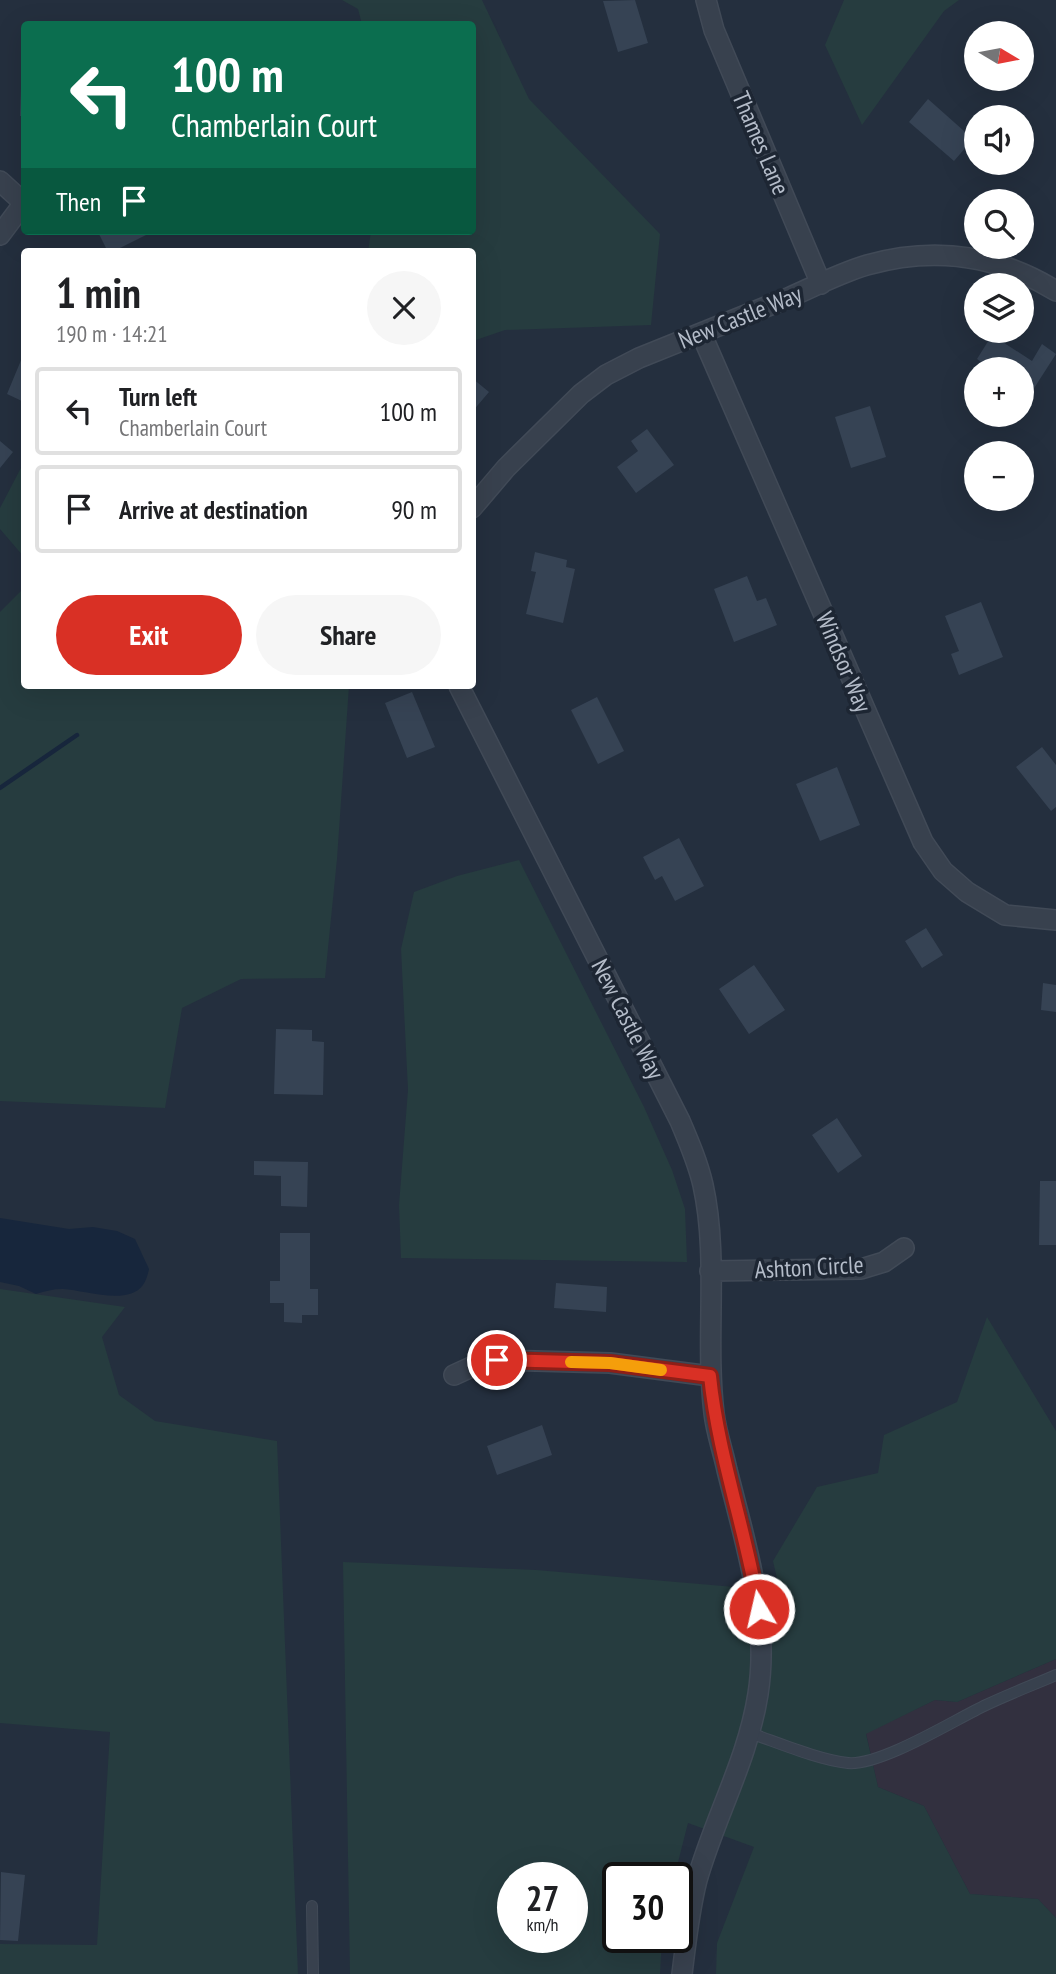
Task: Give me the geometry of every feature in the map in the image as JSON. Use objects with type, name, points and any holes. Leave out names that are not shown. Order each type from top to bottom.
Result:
[{"type":"street","name":"Thames Lane","points":[[706,0],[713,30],[821,284]]},
{"type":"street","points":[[0,181],[21,200]]},
{"type":"street","points":[[0,235],[21,207]]},
{"type":"street","name":"New Castle Way","points":[[476,503],[506,468],[581,394],[606,375],[639,358],[865,265],[912,256],[947,254],[994,262],[1034,277],[1056,291]]},
{"type":"street","name":"Windsor Way","points":[[701,333],[923,842],[943,871],[967,892],[1005,915],[1056,920]]},
{"type":"street","name":"New Castle Way","points":[[461,689],[692,1148],[708,1213],[710,1376],[714,1416],[753,1573],[761,1645],[759,1692],[750,1734],[698,1878],[691,1905],[682,1974]]},
{"type":"street","name":"Ashton Circle","points":[[710,1270],[861,1269],[884,1262],[904,1248]]},
{"type":"street","points":[[454,1375],[480,1363],[497,1360],[610,1363],[710,1376]]},
{"type":"lane","points":[[750,1734],[839,1761],[866,1762],[1056,1675]]},
{"type":"lane","points":[[312,1906],[313,1974]]},
{"type":"shaded area","points":[[1056,1659],[1056,1918],[1038,1899],[970,1894],[924,1806],[878,1787],[866,1733],[935,1700],[957,1702]]},
{"type":"green space","points":[[342,0],[482,0],[529,99],[660,234],[651,325],[505,330],[476,340],[476,248],[369,248],[370,235],[476,235],[476,21],[361,21],[358,9]]},
{"type":"green space","points":[[844,0],[959,0],[944,11],[862,125],[825,45]]},
{"type":"green space","points":[[21,468],[21,554],[0,529],[0,508]]},
{"type":"green space","points":[[21,591],[21,689],[349,689],[337,859],[325,978],[241,979],[182,1008],[165,1108],[0,1101],[0,612]]},
{"type":"green space","points":[[519,860],[644,1107],[672,1170],[685,1209],[687,1262],[401,1258],[399,1205],[408,1090],[401,949],[414,892],[457,876]]},
{"type":"green space","points":[[0,1289],[125,1307],[102,1337],[119,1395],[155,1421],[277,1441],[298,1974],[0,1974],[0,1944],[97,1945],[110,1732],[0,1723]]},
{"type":"green space","points":[[987,1317],[1056,1431],[1056,1659],[957,1702],[935,1700],[866,1734],[878,1787],[924,1806],[970,1894],[1038,1899],[1056,1918],[1056,1974],[716,1974],[717,1943],[754,1847],[688,1823],[678,1862],[602,1862],[602,1953],[661,1953],[660,1974],[350,1974],[343,1562],[536,1570],[780,1591],[773,1561],[817,1487],[878,1473],[884,1435],[957,1402]]},
{"type":"water","points":[[0,1218],[69,1229],[93,1227],[117,1231],[135,1239],[149,1269],[146,1279],[136,1291],[117,1296],[63,1289],[36,1294],[19,1286],[0,1282]]},
{"type":"building","points":[[635,0],[648,43],[618,52],[603,1]]},
{"type":"building","points":[[928,99],[964,131],[964,149],[954,161],[909,122]]},
{"type":"building","points":[[100,235],[146,235],[120,248],[106,248]]},
{"type":"building","points":[[987,343],[1004,343],[1026,357],[978,357]]},
{"type":"building","points":[[1042,344],[1056,354],[1034,388],[1034,358]]},
{"type":"building","points":[[21,360],[21,401],[7,394]]},
{"type":"building","points":[[476,381],[489,392],[476,407]]},
{"type":"building","points":[[870,406],[886,457],[851,468],[835,417]]},
{"type":"building","points":[[647,429],[674,465],[636,493],[617,467],[638,451],[631,441]]},
{"type":"building","points":[[0,441],[13,452],[0,468]]},
{"type":"building","points":[[535,552],[567,560],[566,567],[575,569],[563,623],[526,614],[536,572],[531,571]]},
{"type":"building","points":[[747,576],[757,601],[766,598],[777,625],[734,642],[714,589]]},
{"type":"building","points":[[981,602],[1003,657],[959,675],[951,654],[959,651],[945,616]]},
{"type":"building","points":[[412,692],[435,747],[407,758],[385,703]]},
{"type":"building","points":[[597,697],[624,751],[598,764],[571,710]]},
{"type":"building","points":[[1042,747],[1056,765],[1056,807],[1051,811],[1016,767]]},
{"type":"building","points":[[837,767],[860,825],[820,841],[796,784]]},
{"type":"building","points":[[679,838],[704,886],[675,901],[662,876],[655,880],[643,857]]},
{"type":"building","points":[[926,928],[943,955],[922,968],[905,941]]},
{"type":"building","points":[[754,965],[785,1010],[749,1034],[719,989]]},
{"type":"building","points":[[1043,983],[1056,985],[1056,1012],[1041,1010]]},
{"type":"building","points":[[276,1029],[312,1030],[312,1041],[324,1042],[323,1095],[274,1094]]},
{"type":"building","points":[[837,1118],[862,1156],[838,1173],[812,1135]]},
{"type":"building","points":[[254,1161],[308,1162],[307,1207],[281,1206],[281,1176],[254,1175]]},
{"type":"building","points":[[1040,1181],[1056,1181],[1056,1245],[1039,1245]]},
{"type":"building","points":[[280,1233],[310,1233],[310,1289],[318,1289],[318,1315],[302,1315],[302,1323],[284,1322],[284,1303],[270,1303],[270,1281],[280,1281]]},
{"type":"building","points":[[556,1283],[607,1287],[606,1312],[554,1308]]},
{"type":"building","points":[[542,1425],[552,1455],[497,1475],[487,1446]]},
{"type":"building","points":[[1,1872],[25,1875],[18,1941],[0,1940]]},
{"type":"waterway","points":[[0,788],[77,735]]},
{"type":"slow traffic","points":[[571,1362],[610,1363],[661,1370]]},
{"type":"route","points":[[497,1360],[610,1363],[710,1376],[714,1416],[753,1573],[759,1609]]}]
